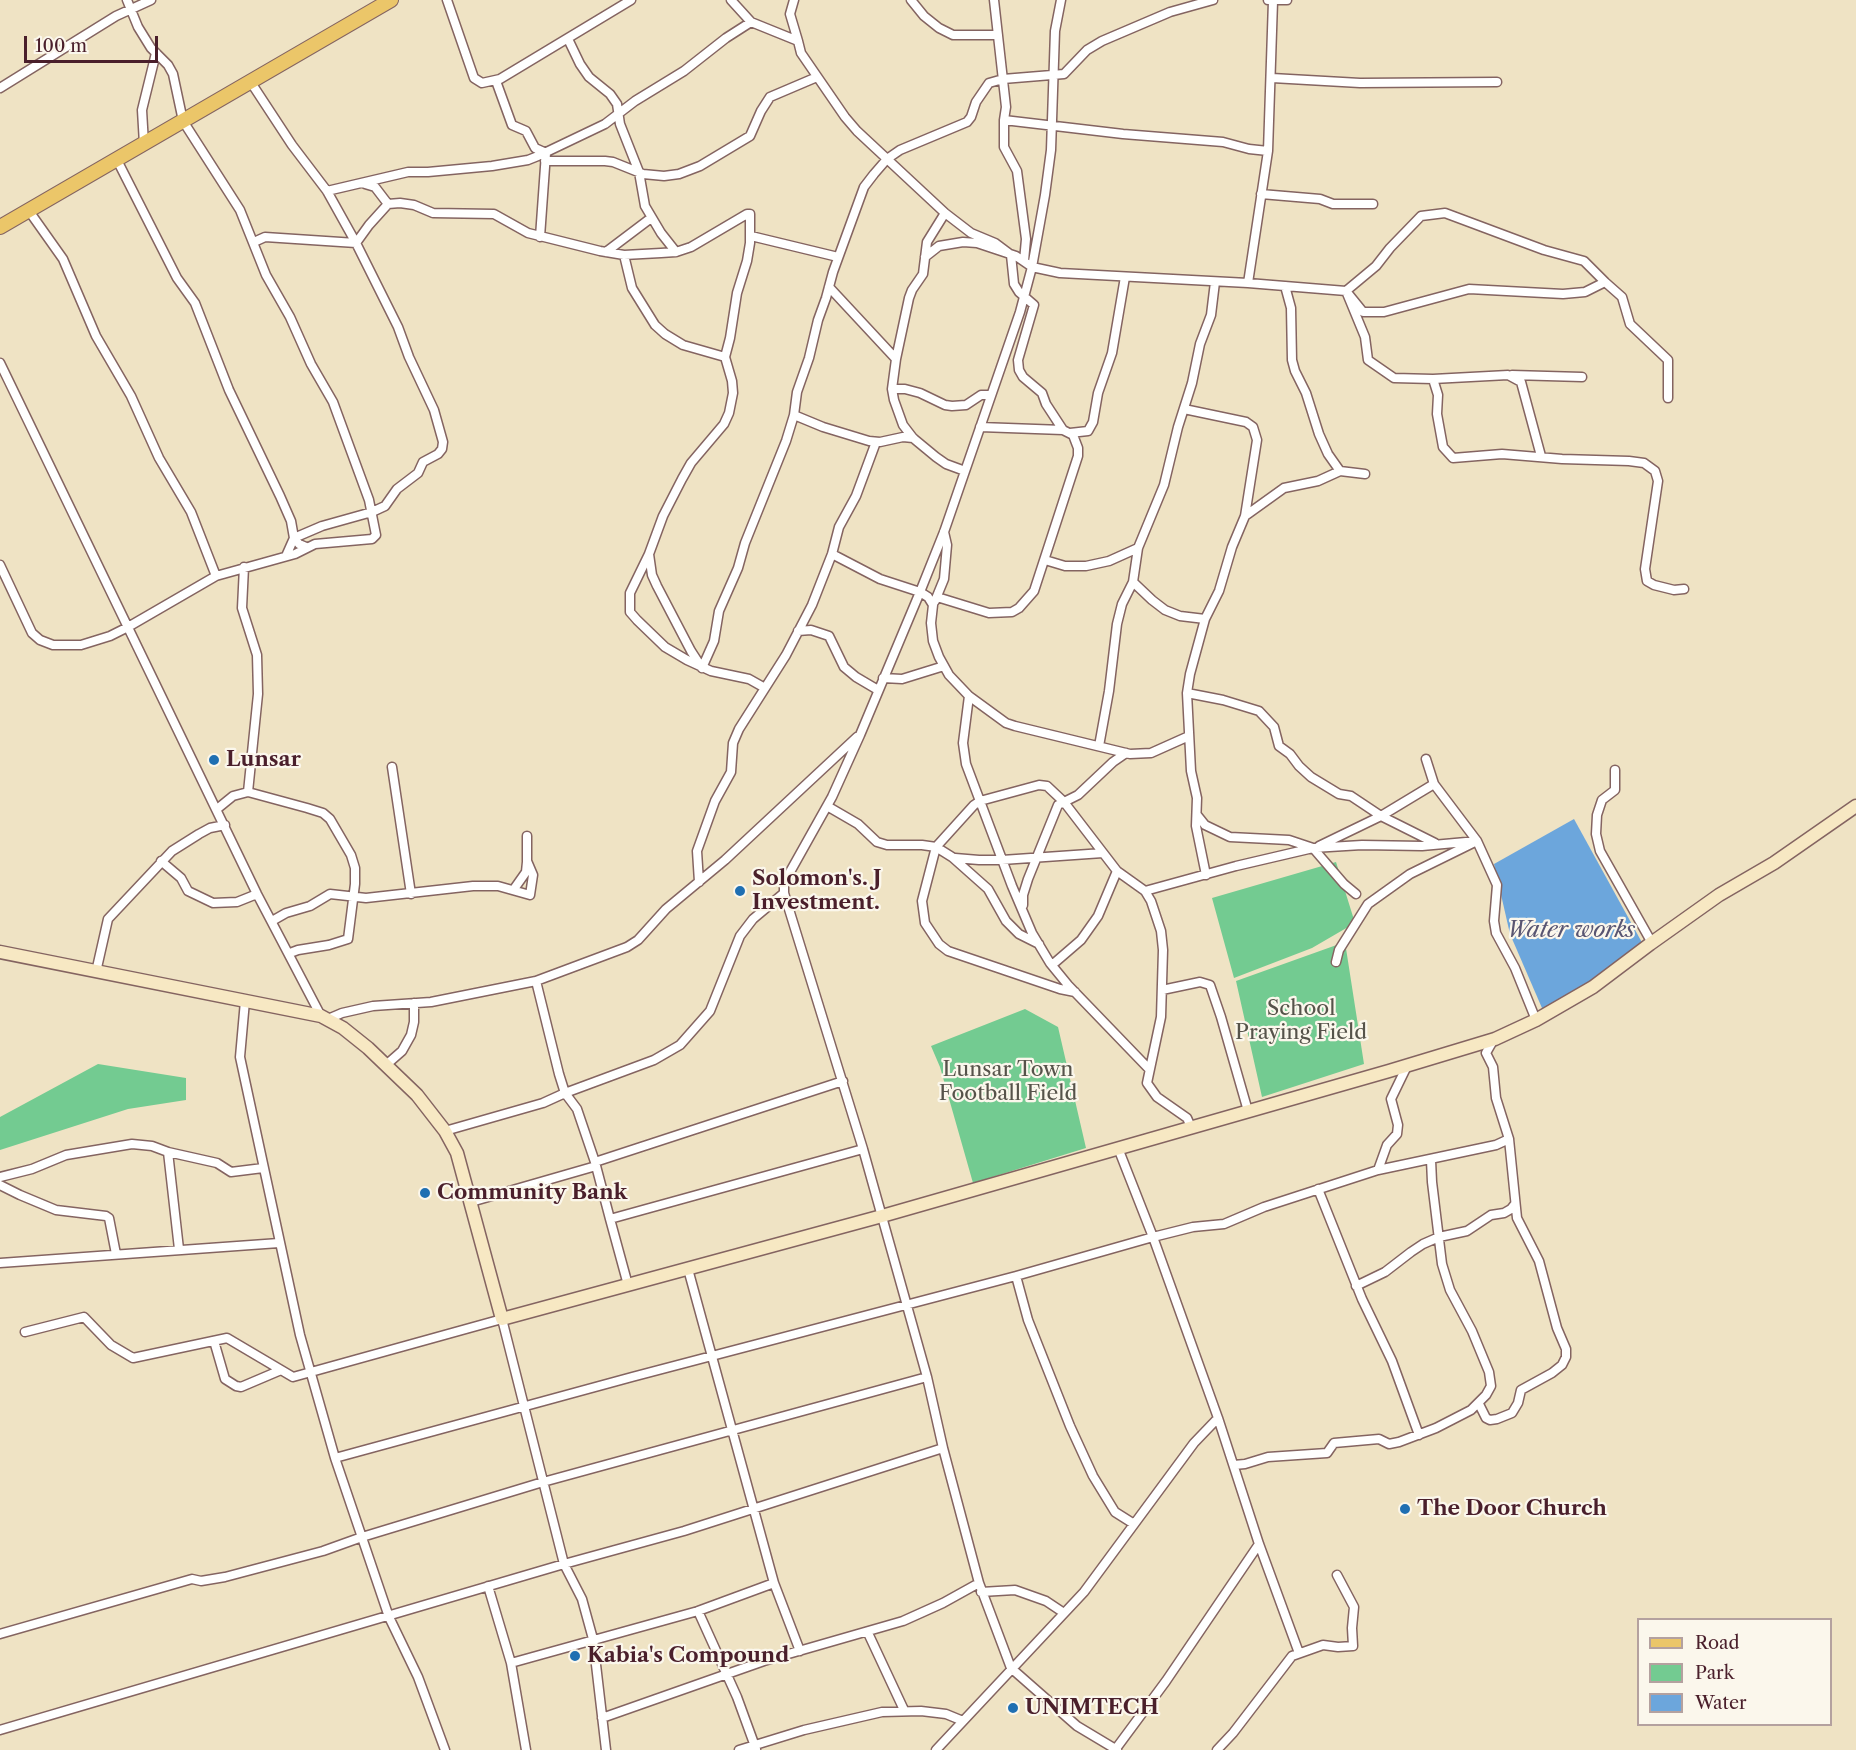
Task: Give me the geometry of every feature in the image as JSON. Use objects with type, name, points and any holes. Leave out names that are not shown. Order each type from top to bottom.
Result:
[{"type":"main road","points":[[0,227],[391,0]]},
{"type":"street","points":[[0,565],[29,627],[40,640],[53,645],[81,645],[110,636],[128,627],[216,576],[286,556],[324,542],[372,539],[377,532],[333,402],[266,275],[240,210],[183,121],[173,74],[138,27],[127,0]]},
{"type":"street","points":[[0,88],[116,16],[151,0]]},
{"type":"street","points":[[447,0],[474,78],[482,83],[496,81],[631,0]]},
{"type":"street","points":[[731,0],[751,22],[798,40]]},
{"type":"street","points":[[794,0],[790,14],[801,53],[845,117],[945,213],[971,233],[994,243],[1011,255],[1014,284],[1034,307],[1018,366],[1023,376],[1042,393],[1046,404],[1076,441],[1077,456],[1034,591],[1012,612],[989,613],[931,597],[880,579],[832,554]]},
{"type":"street","points":[[911,0],[924,16],[939,28],[953,35],[998,35]]},
{"type":"street","points":[[994,0],[1006,107],[1004,147],[1017,171],[1026,239],[1024,261]]},
{"type":"street","points":[[1061,0],[1055,31],[1051,150],[1032,267],[944,532],[931,597],[933,641],[944,666],[959,687],[1014,726],[1126,753],[1151,753],[1189,736]]},
{"type":"street","points":[[702,668],[714,641],[719,611],[770,485],[794,415],[797,392],[838,257],[864,187],[887,159],[900,150],[967,122],[976,102],[989,83],[1064,74],[1087,50],[1102,41],[1170,12],[1213,0]]},
{"type":"street","points":[[1248,283],[1268,151],[1272,78],[1270,1],[1287,0]]},
{"type":"street","points":[[546,157],[596,129],[635,101],[684,71],[726,38],[751,22]]},
{"type":"street","points":[[568,39],[588,77],[610,94],[617,104],[620,124],[639,172],[645,206],[676,252]]},
{"type":"street","points":[[144,144],[142,110],[156,53]]},
{"type":"street","points":[[327,192],[408,172],[428,172],[546,157],[613,162],[639,172],[664,176],[679,174],[700,166],[750,136],[770,97],[817,76]]},
{"type":"street","points":[[1272,78],[1360,83],[1497,82]]},
{"type":"street","points":[[250,81],[292,145],[327,192],[356,243],[398,327],[409,357],[434,410],[443,442],[438,454],[423,462],[418,473],[397,489],[385,506],[322,526],[294,538],[286,556]]},
{"type":"street","points":[[496,81],[512,125],[526,131],[535,148],[546,157]]},
{"type":"street","points":[[1004,120],[1123,134],[1223,142],[1238,147],[1268,151]]},
{"type":"street","points":[[540,237],[546,157]]},
{"type":"street","points":[[117,160],[177,278],[195,303],[230,390],[291,522],[294,538],[306,547]]},
{"type":"street","points":[[364,184],[375,187],[388,204]]},
{"type":"street","points":[[1261,194],[1320,199],[1333,204],[1372,204]]},
{"type":"street","points":[[356,243],[388,204],[400,202],[433,213],[494,214],[519,230],[540,237],[624,255],[676,252],[691,247],[747,214],[751,216],[747,261],[736,293],[725,357],[733,393],[729,413],[724,424],[691,463],[663,516],[649,554],[630,593],[630,612],[647,632],[665,647],[702,668],[749,679],[765,688]]},
{"type":"street","points":[[29,211],[63,259],[96,336],[131,396],[159,458],[191,512],[216,576]]},
{"type":"street","points":[[945,213],[927,242],[923,274],[909,298],[892,389],[903,425],[913,438],[946,464],[965,471]]},
{"type":"street","points":[[925,257],[939,246],[963,242],[977,243],[1011,255],[1032,267],[1060,273],[1248,283],[1346,291],[1376,266],[1421,216],[1445,213],[1544,250],[1584,261],[1622,297],[1630,324],[1668,360],[1668,398]]},
{"type":"street","points":[[606,252],[651,218]]},
{"type":"street","points":[[751,236],[838,257]]},
{"type":"street","points":[[254,242],[265,237],[356,243]]},
{"type":"street","points":[[624,255],[632,288],[655,325],[683,345],[725,357]]},
{"type":"street","points":[[980,427],[1088,431],[1093,422],[1098,393],[1112,353],[1125,276]]},
{"type":"street","points":[[1099,746],[1122,604],[1133,582],[1138,548],[1164,485],[1196,369],[1200,344],[1211,315],[1215,282]]},
{"type":"street","points":[[1346,291],[1363,312],[1384,312],[1469,289],[1563,294],[1585,292],[1605,282]]},
{"type":"street","points":[[1285,286],[1291,308],[1292,360],[1295,371],[1306,393],[1319,434],[1328,454],[1340,471]]},
{"type":"street","points":[[829,287],[896,358]]},
{"type":"street","points":[[1346,291],[1365,337],[1368,360],[1394,378],[1433,379],[1508,375],[1582,377]]},
{"type":"street","points":[[0,363],[257,894],[324,1017]]},
{"type":"street","points":[[1508,375],[1521,382],[1541,456]]},
{"type":"street","points":[[1433,379],[1438,394],[1437,414],[1443,447],[1453,458],[1502,454],[1629,461],[1644,464],[1655,471],[1658,482],[1645,569],[1647,581],[1674,590],[1684,589]]},
{"type":"street","points":[[892,389],[905,389],[920,393],[952,406],[966,405],[981,395],[990,395]]},
{"type":"street","points":[[1184,410],[1246,422],[1252,427],[1257,440],[1245,516],[1232,547],[1219,591],[1204,619],[1187,693],[1191,771],[1197,798],[1196,826],[1206,875]]},
{"type":"street","points":[[794,415],[849,437],[876,442],[903,437],[913,438]]},
{"type":"street","points":[[699,882],[698,851],[715,801],[731,772],[734,743],[739,729],[812,605],[832,554],[839,527],[856,495],[876,442]]},
{"type":"street","points":[[1245,516],[1284,488],[1318,481],[1340,471],[1365,474]]},
{"type":"street","points":[[944,532],[947,545],[944,579],[883,678],[860,735],[826,806],[784,883],[784,893],[843,1081],[882,1216],[927,1377],[981,1592],[1011,1668],[1077,1726],[1116,1750],[1259,1544]]},
{"type":"street","points":[[1045,560],[1065,566],[1086,566],[1109,561],[1138,548]]},
{"type":"street","points":[[649,554],[652,576],[686,643],[702,668]]},
{"type":"street","points":[[244,567],[242,608],[257,655],[258,694],[248,792]]},
{"type":"street","points":[[1133,582],[1165,610],[1180,616],[1204,619]]},
{"type":"street","points":[[798,631],[811,630],[829,636],[844,668],[878,690]]},
{"type":"street","points":[[883,678],[902,679],[944,666]]},
{"type":"street","points":[[1187,693],[1224,700],[1259,711],[1274,727],[1280,746],[1305,772],[1332,791],[1351,796],[1381,816],[1437,844]]},
{"type":"street","points":[[969,696],[963,751],[966,764],[1002,860],[1040,945],[1052,965],[1075,992],[1149,1069]]},
{"type":"street","points":[[324,1017],[373,1006],[414,1003],[536,981],[627,947],[638,940],[666,909],[725,860],[860,735]]},
{"type":"street","points":[[1023,909],[1023,895],[1058,805],[1077,795],[1126,753]]},
{"type":"street","points":[[1426,759],[1434,784],[1477,842],[1497,885],[1494,921],[1496,933],[1515,968],[1536,1020]]},
{"type":"street","points":[[392,767],[411,894]]},
{"type":"street","points":[[1615,770],[1615,790],[1602,800],[1597,815],[1596,834],[1600,851],[1652,943]]},
{"type":"street","points":[[1314,848],[1381,816],[1434,784]]},
{"type":"street","points":[[1075,992],[948,951],[939,944],[925,923],[922,902],[936,847],[980,801],[1044,785],[1064,802],[1117,871],[1145,891],[1154,907],[1161,931],[1163,950],[1161,1017],[1146,1078],[1149,1088],[1156,1097],[1187,1118],[1191,1127]]},
{"type":"street","points":[[217,809],[233,796],[248,792],[323,813],[330,819],[351,855],[355,868],[354,898],[348,939],[290,953]]},
{"type":"street","points":[[826,806],[858,824],[877,842],[887,845],[936,847],[952,857],[988,889],[1006,921],[1019,934],[1040,945]]},
{"type":"street","points":[[25,1332],[84,1317],[111,1345],[133,1358],[227,1338],[293,1377],[882,1216],[1407,1066],[1495,1039],[1536,1020],[1593,987],[1719,896],[1774,863],[1856,806]]},
{"type":"street","points":[[1197,815],[1205,825],[1230,837],[1289,840],[1314,848],[1344,884],[1356,894]]},
{"type":"street","points":[[96,972],[108,920],[162,861],[186,840],[210,828],[225,825]]},
{"type":"street","points":[[514,889],[526,872],[527,836]]},
{"type":"street","points":[[1145,891],[1314,848],[1477,842]]},
{"type":"street","points":[[1336,962],[1340,950],[1368,904],[1410,874],[1477,842]]},
{"type":"street","points":[[952,857],[965,860],[1002,860],[1103,853]]},
{"type":"street","points":[[162,861],[181,878],[188,891],[213,903],[237,902],[257,894]]},
{"type":"street","points":[[272,921],[286,913],[310,906],[330,894],[354,898],[473,886],[498,886],[530,895],[533,875],[527,861]]},
{"type":"street","points":[[1052,965],[1081,940],[1098,915],[1117,871]]},
{"type":"street","points":[[445,1131],[543,1103],[654,1060],[680,1045],[710,1011],[740,936],[753,919],[784,893]]},
{"type":"street","points":[[0,952],[324,1017],[343,1028],[386,1065],[417,1095],[445,1131],[460,1162],[471,1202],[564,1564],[582,1599],[593,1639],[606,1750]]},
{"type":"street","points":[[536,981],[559,1074],[565,1093],[577,1109],[595,1164],[628,1285]]},
{"type":"street","points":[[1162,990],[1200,982],[1210,985],[1248,1111]]},
{"type":"street","points":[[246,1000],[240,1057],[279,1243],[310,1373],[335,1458],[389,1617],[418,1677],[445,1750]]},
{"type":"street","points":[[386,1065],[402,1051],[411,1035],[414,1003]]},
{"type":"street","points":[[1479,1404],[1486,1418],[1490,1420],[1512,1413],[1521,1390],[1562,1365],[1566,1357],[1566,1349],[1557,1328],[1541,1267],[1520,1227],[1515,1204],[1509,1139],[1500,1113],[1493,1067],[1486,1053],[1495,1039]]},
{"type":"street","points":[[1378,1170],[1387,1145],[1397,1134],[1398,1125],[1391,1098],[1407,1066]]},
{"type":"street","points":[[471,1202],[595,1164],[843,1081]]},
{"type":"street","points":[[335,1458],[1016,1276],[1153,1237],[1193,1227],[1224,1224],[1264,1207],[1378,1170],[1468,1152],[1509,1139]]},
{"type":"street","points":[[0,1177],[32,1169],[66,1155],[132,1144],[152,1146],[217,1163],[231,1172],[263,1168]]},
{"type":"street","points":[[1118,1148],[1153,1237],[1218,1418],[1259,1544],[1299,1653]]},
{"type":"street","points":[[610,1219],[863,1149]]},
{"type":"street","points":[[168,1152],[179,1249]]},
{"type":"street","points":[[1234,1465],[1268,1457],[1327,1453],[1334,1443],[1379,1439],[1389,1444],[1419,1435],[1471,1410],[1479,1404],[1491,1386],[1491,1379],[1472,1331],[1450,1290],[1442,1264],[1431,1160]]},
{"type":"street","points":[[0,1185],[20,1196],[56,1210],[106,1216],[109,1218],[116,1254]]},
{"type":"street","points":[[1318,1189],[1356,1286],[1392,1361],[1419,1435]]},
{"type":"street","points":[[1356,1286],[1385,1272],[1411,1252],[1439,1237],[1467,1231],[1491,1215],[1504,1213],[1515,1204]]},
{"type":"street","points":[[0,1263],[279,1243]]},
{"type":"street","points":[[688,1269],[774,1582],[800,1651]]},
{"type":"street","points":[[1016,1276],[1032,1331],[1070,1426],[1093,1476],[1115,1512],[1134,1524]]},
{"type":"street","points":[[214,1341],[225,1379],[236,1386],[241,1387],[281,1370]]},
{"type":"street","points":[[0,1634],[192,1579],[201,1581],[225,1577],[323,1551],[543,1482],[927,1377]]},
{"type":"street","points":[[936,1750],[1084,1592],[1194,1443],[1218,1418]]},
{"type":"street","points":[[0,1730],[488,1586],[684,1531],[944,1448]]},
{"type":"street","points":[[1217,1750],[1233,1733],[1292,1656],[1323,1645],[1353,1646],[1354,1607],[1337,1575]]},
{"type":"street","points":[[511,1663],[698,1611],[774,1582]]},
{"type":"street","points":[[602,1718],[800,1651],[903,1621],[944,1603],[979,1583]]},
{"type":"street","points":[[488,1586],[511,1663],[526,1750]]},
{"type":"street","points":[[981,1592],[1006,1590],[1022,1592],[1046,1600],[1064,1612]]},
{"type":"street","points":[[698,1611],[755,1747]]},
{"type":"street","points":[[868,1633],[903,1710]]},
{"type":"street","points":[[739,1750],[825,1725],[882,1712],[903,1710],[946,1714],[963,1721]]},
{"type":"green space","points":[[1336,862],[1355,923],[1312,948],[1234,978],[1212,898]]},
{"type":"green space","name":"School Praying Field","points":[[1345,942],[1364,1064],[1262,1097],[1236,981]]},
{"type":"green space","name":"Lunsar Town Football Field","points":[[1025,1009],[1058,1027],[1086,1148],[973,1183],[940,1067],[931,1046]]},
{"type":"green space","points":[[98,1064],[186,1078],[186,1100],[128,1109],[0,1150],[0,1117]]},
{"type":"water","name":"Water works","points":[[1574,819],[1645,948],[1545,1015],[1510,934],[1494,864]]},
{"type":"place","name":"Lunsar","points":[[214,760]]},
{"type":"place","name":"Solomon's. J Investment.","points":[[740,891]]},
{"type":"place","name":"Community Bank","points":[[425,1193]]},
{"type":"place","name":"The Door Church","points":[[1405,1509]]},
{"type":"place","name":"Kabia's Compound","points":[[575,1656]]},
{"type":"place","name":"UNIMTECH","points":[[1013,1708]]}]
